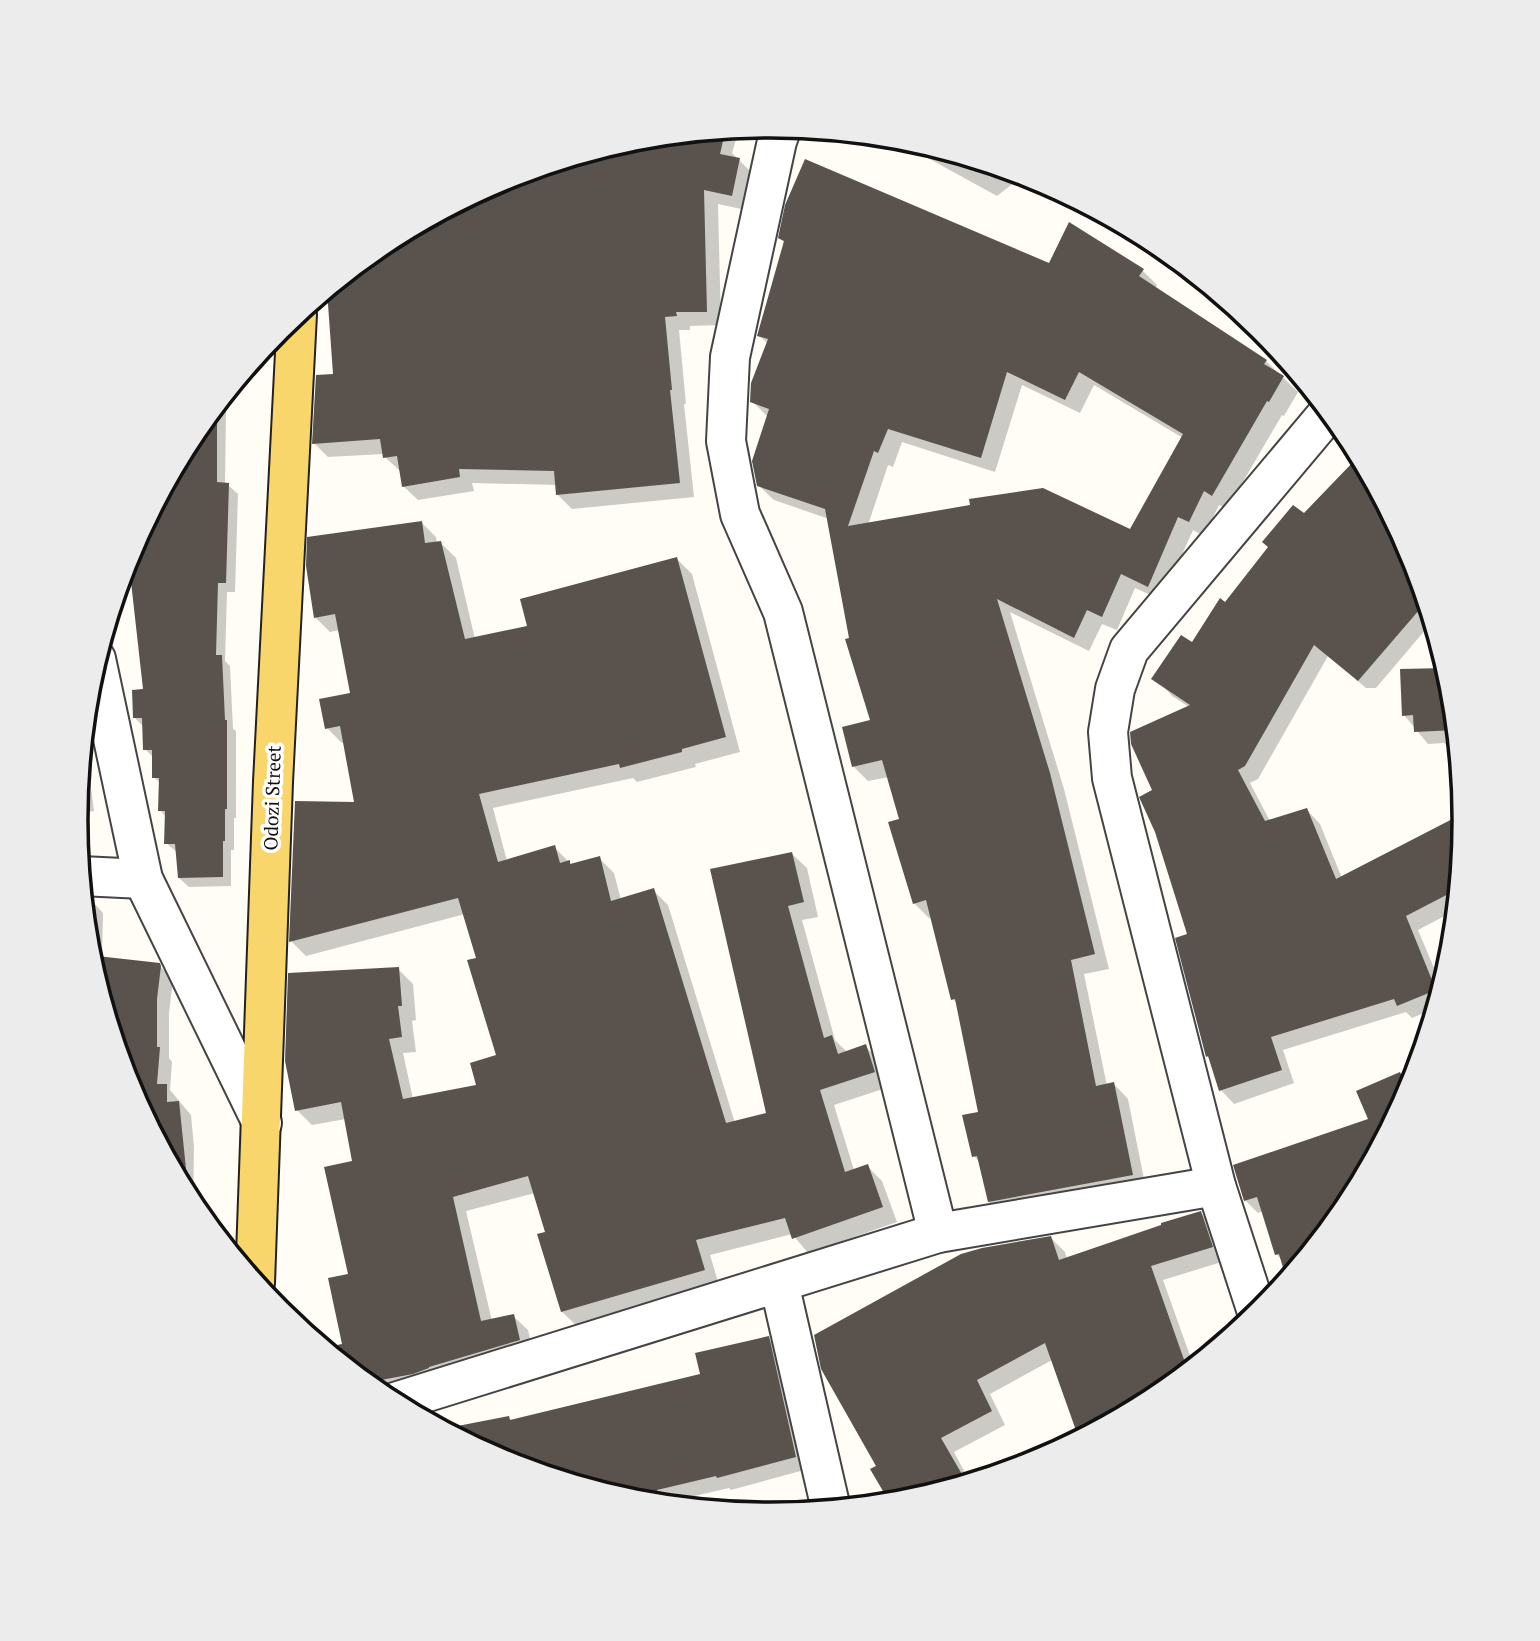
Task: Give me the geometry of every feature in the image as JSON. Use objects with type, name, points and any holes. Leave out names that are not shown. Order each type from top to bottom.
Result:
[{"type":"main road","name":"Odozi Street","points":[[256,1269],[272,782],[296,329]]},
{"type":"street","points":[[778,138],[730,356],[726,441],[740,514],[783,612],[938,1233]]},
{"type":"street","points":[[1254,1302],[1216,1186],[1112,778],[1108,732],[1115,689],[1129,650],[1322,420]]},
{"type":"street","points":[[102,684],[144,878],[262,1123]]},
{"type":"street","points":[[90,876],[144,878]]},
{"type":"street","points":[[407,1398],[938,1233],[1216,1186]]},
{"type":"street","points":[[779,1283],[829,1500]]},
{"type":"building","points":[[717,140],[723,141],[720,154],[740,158],[732,196],[704,190],[707,312],[676,312],[677,316],[665,317],[680,483],[556,495],[554,471],[459,469],[460,477],[402,487],[397,456],[383,458],[380,439],[312,444],[316,375],[333,374],[328,301],[391,253],[468,208],[551,174],[637,151]]},
{"type":"building","points":[[805,159],[1049,263],[1069,222],[1144,269],[1139,276],[1267,360],[1264,364],[1284,376],[1212,496],[1204,491],[1189,522],[1178,517],[1148,587],[1121,574],[1102,617],[1087,610],[1074,638],[997,599],[1050,773],[1095,954],[1071,960],[1096,1086],[1114,1082],[1133,1175],[988,1202],[977,1156],[972,1157],[962,1115],[978,1112],[955,999],[951,1000],[926,900],[913,904],[888,822],[899,819],[882,760],[852,767],[842,727],[870,720],[845,639],[849,638],[825,509],[757,486],[752,461],[769,409],[750,402],[751,383],[768,339],[757,336],[784,241],[778,238],[785,205]],"holes":[[[1007,372],[1065,400],[1079,372],[1183,434],[1130,529],[1043,488],[969,499],[970,505],[848,526],[874,451],[878,453],[888,429],[981,458]]]},
{"type":"building","points":[[217,422],[217,482],[229,483],[226,583],[218,583],[216,655],[222,655],[227,720],[227,809],[223,841],[223,877],[178,878],[175,844],[164,844],[165,811],[158,811],[159,778],[152,778],[152,750],[143,750],[142,718],[133,718],[132,690],[143,689],[131,581],[139,559],[179,479]]},
{"type":"building","points":[[1351,464],[1401,559],[1419,610],[1358,681],[1314,645],[1245,766],[1238,770],[1265,821],[1307,808],[1336,879],[1452,819],[1448,894],[1406,916],[1433,982],[1430,992],[1397,1006],[1394,999],[1271,1037],[1282,1070],[1219,1091],[1208,1056],[1206,1057],[1175,938],[1187,934],[1155,832],[1139,797],[1152,790],[1131,744],[1130,732],[1190,705],[1151,679],[1181,635],[1192,642],[1220,598],[1225,602],[1268,547],[1262,542],[1293,505],[1304,513]]},
{"type":"building","points":[[422,521],[425,543],[441,541],[465,639],[527,626],[520,599],[677,557],[726,737],[620,768],[619,764],[479,794],[498,862],[555,845],[560,863],[570,860],[570,864],[600,856],[611,901],[654,888],[726,1123],[766,1113],[710,869],[792,852],[804,902],[788,906],[824,1038],[832,1035],[838,1054],[866,1044],[875,1072],[820,1090],[845,1172],[868,1164],[883,1207],[792,1239],[785,1218],[696,1240],[705,1270],[561,1312],[537,1234],[545,1232],[528,1176],[453,1197],[481,1321],[514,1314],[520,1340],[413,1374],[380,1380],[334,1346],[342,1344],[328,1278],[348,1274],[324,1167],[352,1161],[341,1102],[295,1111],[285,1061],[288,973],[399,967],[402,1006],[398,1006],[402,1037],[389,1039],[403,1099],[476,1085],[470,1063],[496,1055],[467,960],[476,958],[458,898],[289,942],[295,801],[354,802],[340,726],[325,729],[319,699],[350,693],[335,614],[314,618],[306,566],[307,537]]},
{"type":"building","points":[[1435,668],[1447,730],[1414,732],[1413,715],[1402,716],[1400,669]]},
{"type":"building","points":[[102,957],[160,963],[157,999],[157,1047],[160,1047],[157,1084],[167,1084],[167,1102],[179,1101],[187,1174],[139,1082],[111,997]]},
{"type":"building","points":[[1400,1072],[1403,1078],[1361,1162],[1337,1200],[1284,1270],[1279,1254],[1275,1255],[1257,1197],[1244,1201],[1233,1165],[1368,1119],[1356,1091]]},
{"type":"building","points":[[1201,1211],[1213,1247],[1151,1266],[1185,1362],[1149,1388],[1076,1431],[1045,1343],[977,1380],[992,1411],[941,1438],[962,1475],[884,1493],[870,1469],[876,1466],[821,1369],[814,1335],[961,1254],[1051,1236],[1059,1260]]},
{"type":"building","points":[[769,1336],[796,1457],[717,1478],[716,1476],[657,1490],[658,1493],[593,1480],[551,1467],[456,1426],[509,1416],[510,1420],[700,1374],[695,1353]]}]
